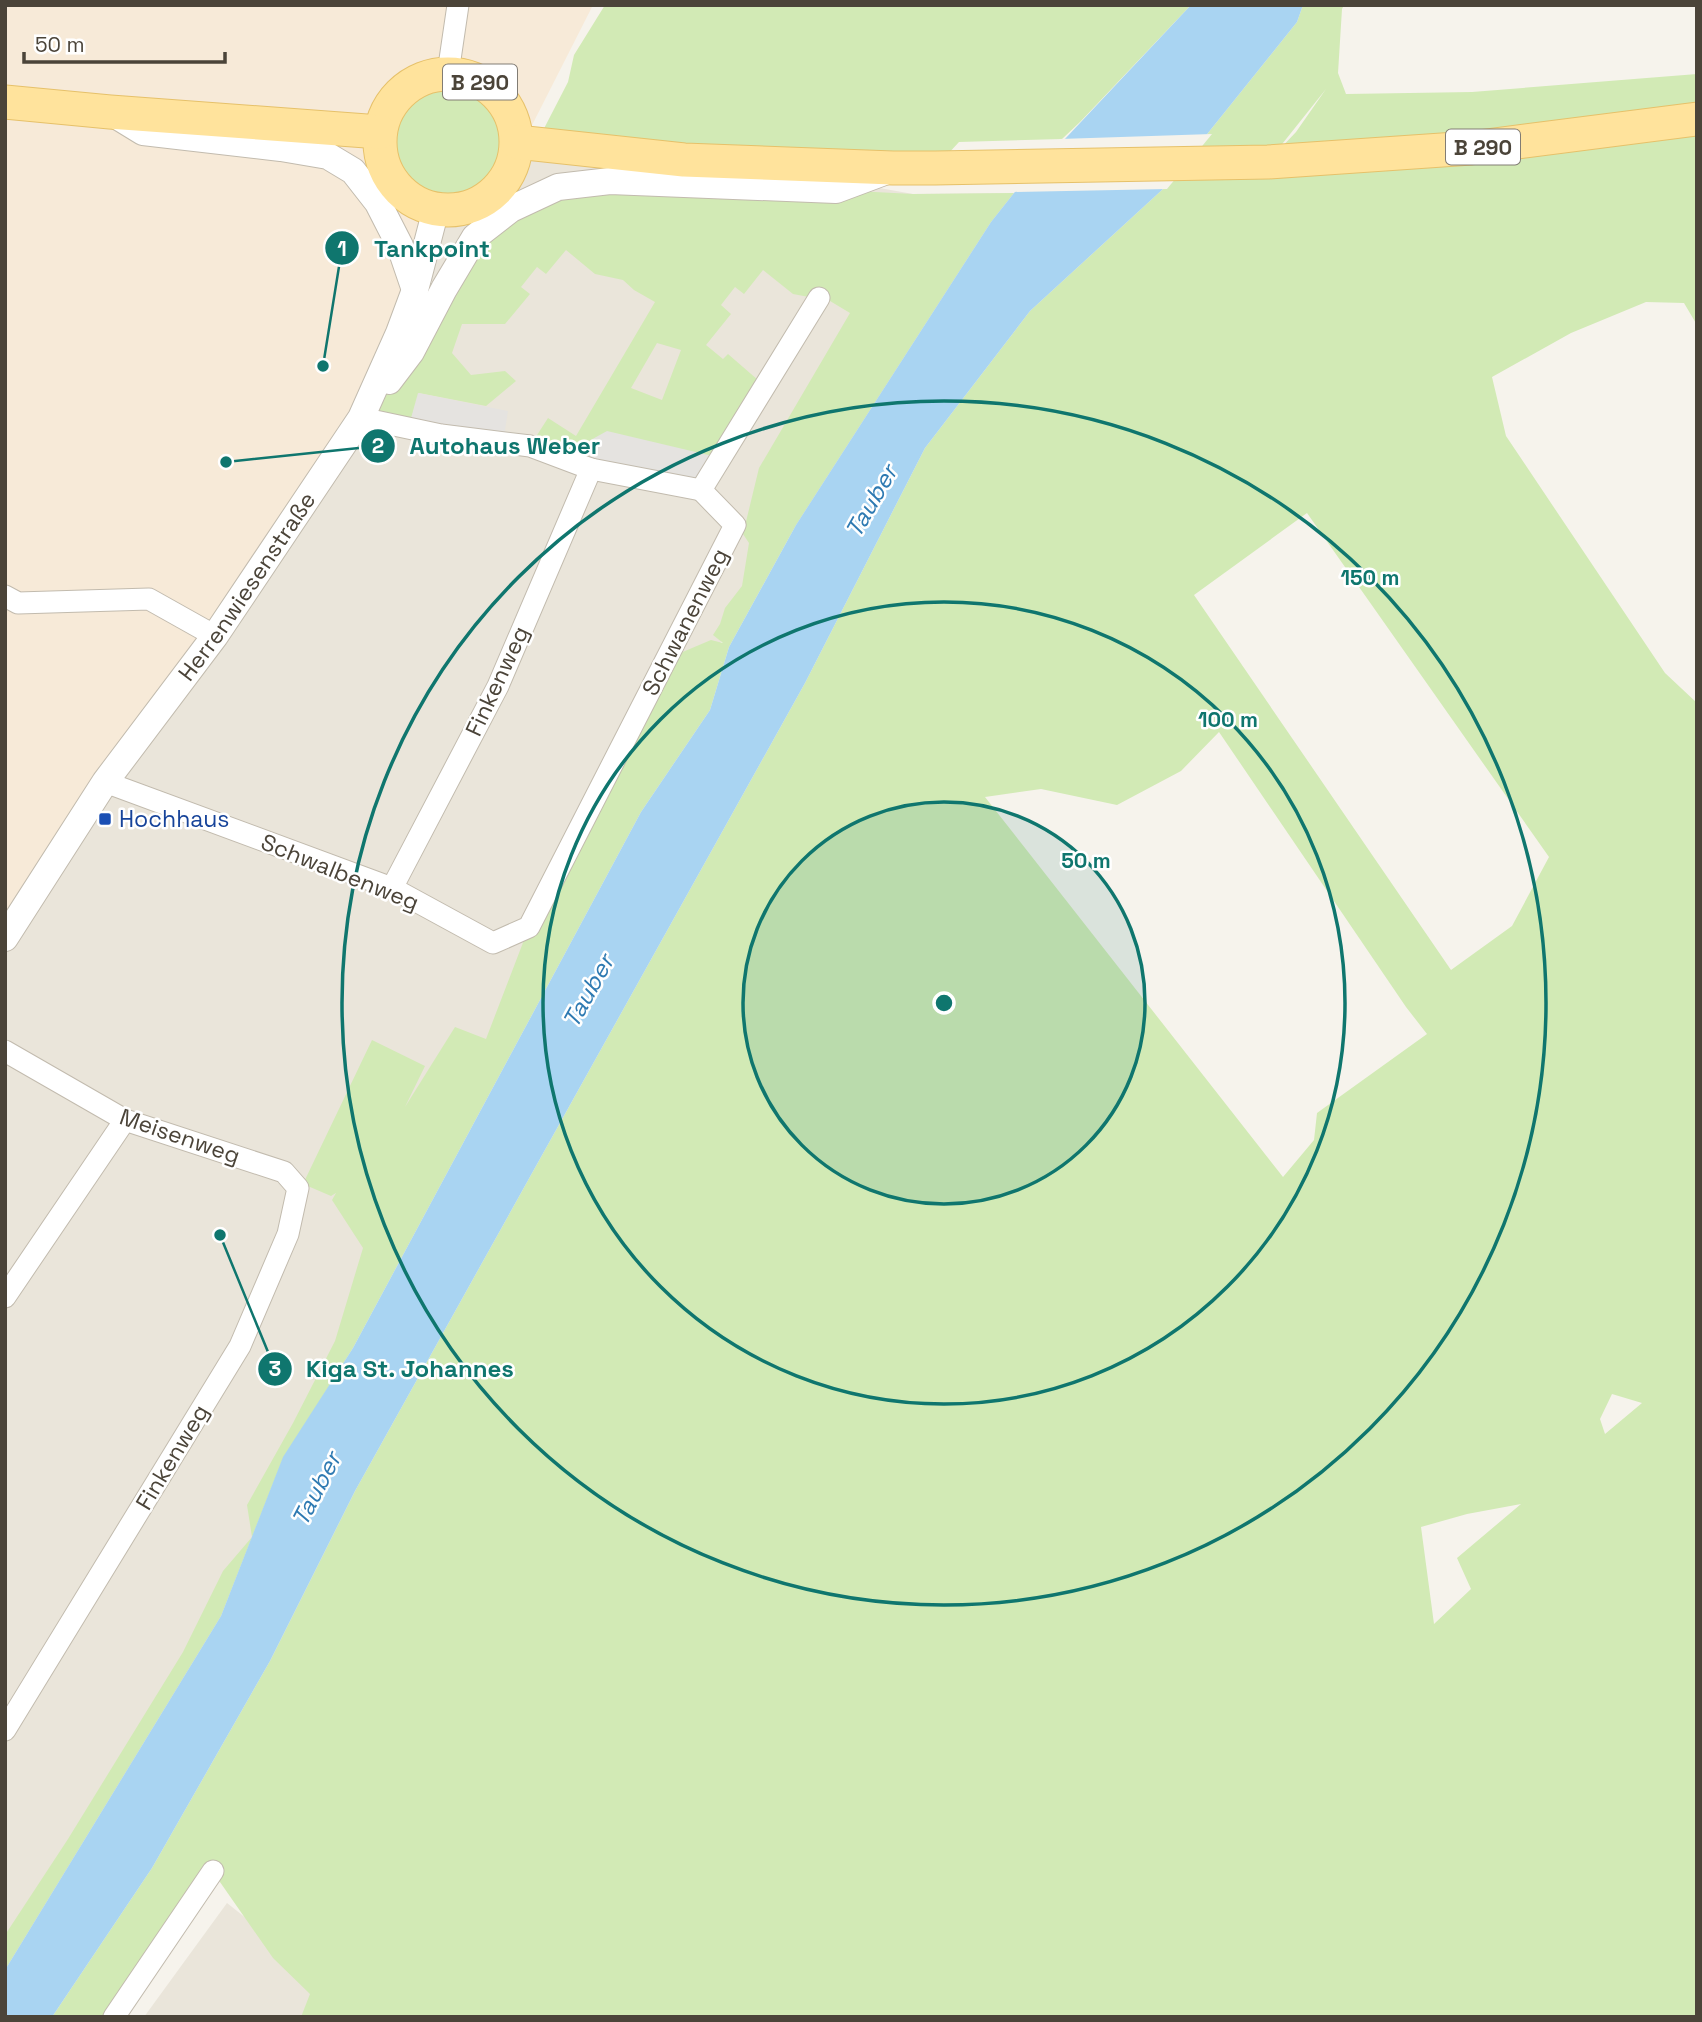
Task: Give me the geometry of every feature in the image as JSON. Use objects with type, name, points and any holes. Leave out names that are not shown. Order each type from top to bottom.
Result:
[{"type":"main road","name":"B 290","points":[[380,132],[386,113],[397,97],[411,84],[429,76],[448,73],[469,76],[488,86],[503,101],[513,121],[517,142],[684,160],[894,169],[1268,162],[1471,148],[1697,119]]},
{"type":"main road","points":[[5,102],[380,132],[380,153],[387,173],[399,190],[416,202],[436,209],[465,208],[492,194],[505,180],[513,162],[517,142]]},
{"type":"street","points":[[448,73],[458,5]]},
{"type":"street","points":[[110,112],[143,132],[328,156],[353,171],[378,203],[400,246],[415,290]]},
{"type":"street","points":[[819,298],[701,490],[591,469],[530,446],[440,435],[361,418],[411,352],[475,237],[511,209],[558,187],[610,181],[836,190],[894,169]]},
{"type":"street","name":"Herrenwiesenstraße","points":[[5,938],[105,782],[215,636],[361,418],[400,333],[415,290],[436,209]]},
{"type":"street","name":"Finkenweg","points":[[392,888],[498,686],[591,469]]},
{"type":"street","name":"Schwanenweg","points":[[493,943],[529,928],[735,525],[701,490]]},
{"type":"street","points":[[5,596],[18,603],[149,599],[215,636]]},
{"type":"street","name":"Schwalbenweg","points":[[105,782],[392,888],[493,943]]},
{"type":"street","name":"Meisenweg","points":[[5,1051],[125,1120],[285,1172]]},
{"type":"street","points":[[5,1297],[125,1120]]},
{"type":"street","name":"Finkenweg","points":[[5,1730],[240,1346],[288,1234],[299,1188],[285,1172]]},
{"type":"street","points":[[114,2017],[213,1871]]},
{"type":"shaded area","points":[[5,5],[593,5],[526,137],[516,171],[493,199],[467,208],[436,209],[391,363],[5,938]]},
{"type":"shaded area","points":[[527,149],[689,154],[913,194],[1014,193],[991,222],[632,780],[283,1457],[221,1616],[5,1970],[5,938],[443,289],[423,274],[444,213],[495,203],[519,172]]},
{"type":"shaded area","points":[[418,393],[508,411],[503,443],[408,429]]},
{"type":"shaded area","points":[[607,431],[721,458],[701,490],[560,457]]},
{"type":"shaded area","points":[[227,1903],[346,1997],[336,2017],[144,2017]]},
{"type":"green space","points":[[605,5],[1191,5],[1062,139],[959,142],[935,168],[536,144],[568,82],[574,55]]},
{"type":"green space","points":[[1303,5],[1344,5],[1338,73],[1346,94],[1472,92],[1697,74],[1697,325],[1684,303],[1646,302],[1571,333],[1492,377],[1506,436],[1665,673],[1697,703],[1697,2017],[301,2017],[310,1994],[273,1958],[213,1872],[114,2017],[52,2017],[152,1868],[270,1661],[355,1491],[805,683],[925,448],[1030,311],[1163,189],[1297,22]],"holes":[[[1326,89],[1296,132],[1275,153]],[[1307,513],[1549,857],[1512,926],[1451,970],[1194,595]],[[1219,732],[1427,1034],[1317,1113],[1314,1140],[1283,1177],[985,797],[1041,789],[1117,805],[1181,771]],[[1612,1394],[1642,1403],[1605,1434],[1600,1419]],[[1521,1504],[1457,1558],[1471,1589],[1434,1624],[1421,1527],[1467,1514]]]},
{"type":"green space","points":[[448,74],[474,79],[496,94],[511,116],[516,142],[511,168],[496,190],[474,205],[448,210],[422,205],[400,190],[385,168],[380,142],[385,116],[400,94],[422,79]]},
{"type":"green space","points":[[558,187],[836,190],[913,194],[1014,193],[991,222],[796,525],[729,647],[710,710],[641,812],[353,1348],[282,1461],[221,1616],[5,1970],[5,1935],[68,1839],[183,1652],[223,1571],[252,1537],[247,1505],[335,1341],[363,1248],[332,1200],[336,1193],[331,1196],[303,1184],[372,1040],[425,1066],[405,1107],[455,1027],[486,1039],[529,927],[666,659],[711,640],[723,643],[713,635],[725,608],[742,586],[749,543],[743,534],[759,468],[850,313],[830,301],[793,294],[763,270],[744,294],[735,287],[721,305],[731,314],[706,345],[723,359],[728,354],[765,386],[721,458],[560,457],[530,446],[548,418],[576,436],[655,302],[623,280],[595,274],[566,250],[546,274],[537,267],[521,287],[530,294],[505,324],[462,324],[452,353],[471,375],[505,371],[516,381],[486,406],[419,393],[408,429],[361,418],[475,237]],"holes":[[[657,343],[681,350],[662,400],[631,388]]]},
{"type":"water","name":"Tauber","points":[[1191,5],[1303,5],[1297,22],[1163,189],[1030,311],[925,448],[805,683],[355,1491],[270,1661],[152,1868],[52,2017],[5,2017],[5,1970],[221,1616],[283,1457],[353,1348],[641,812],[710,710],[729,647],[796,525],[991,222],[1014,193]]},
{"type":"pier","points":[[1212,134],[1167,189],[1010,192],[1060,139]]},
{"type":"place","name":"Tankpoint","points":[[323,366]]},
{"type":"place","name":"Autohaus Weber","points":[[226,462]]},
{"type":"place","name":"Hochhaus","points":[[105,819]]},
{"type":"place","name":"Kiga St. Johannes","points":[[220,1235]]}]
